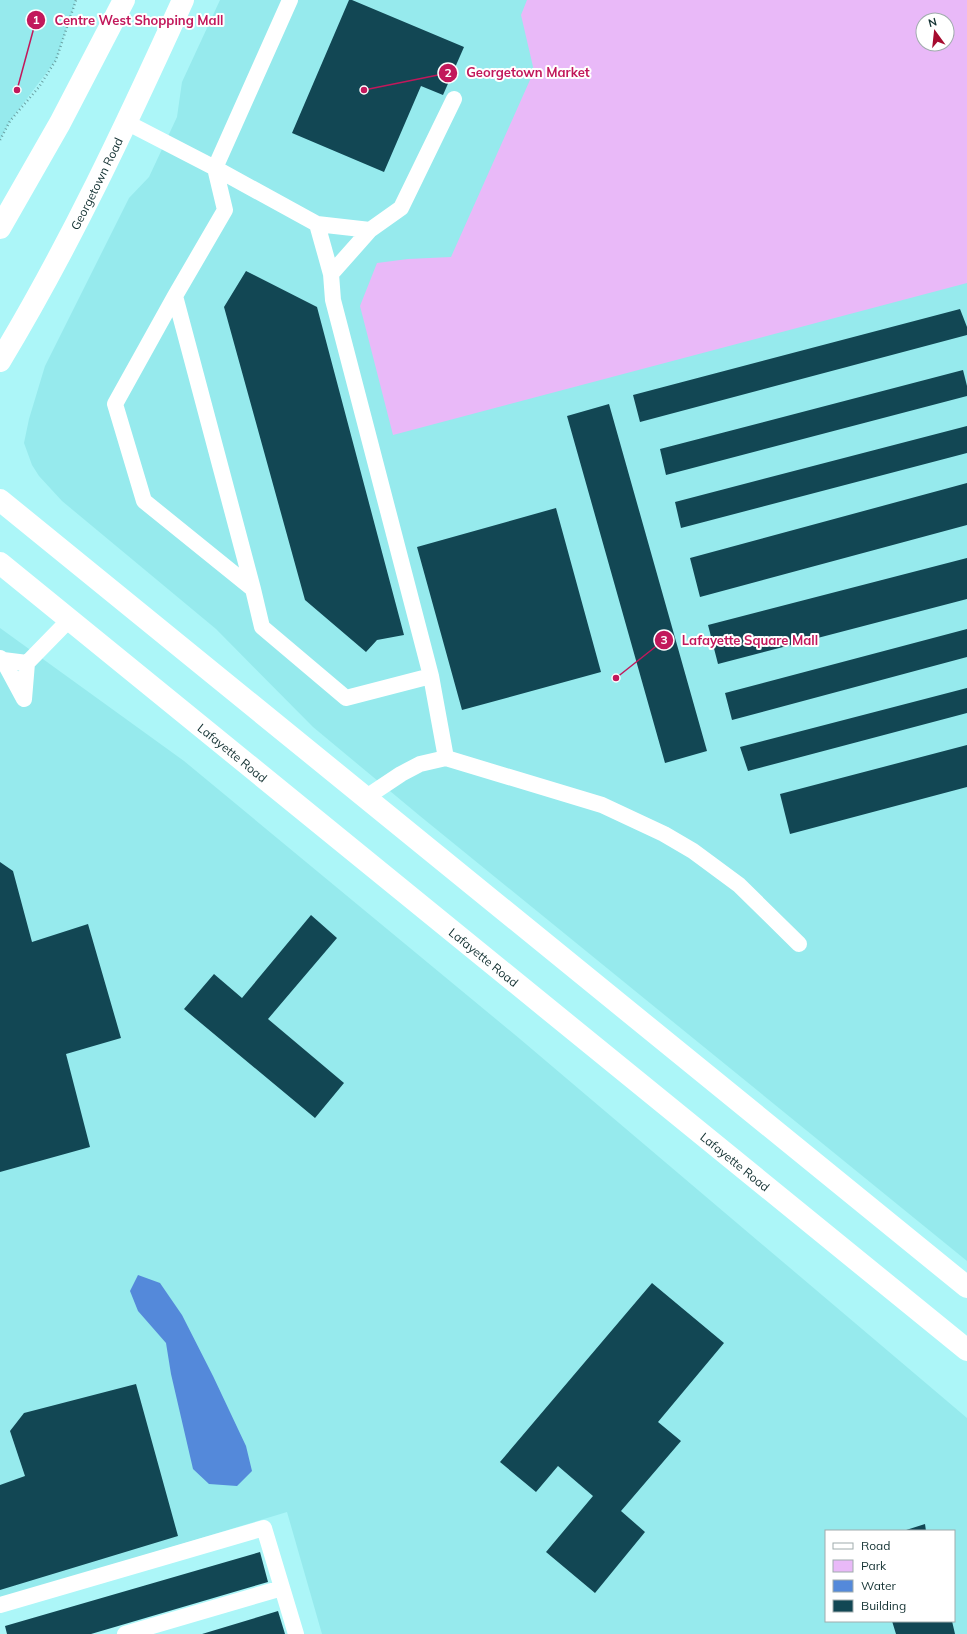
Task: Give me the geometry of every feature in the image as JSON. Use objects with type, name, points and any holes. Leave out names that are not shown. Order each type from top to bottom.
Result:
[{"type":"main road","points":[[0,228],[60,123],[124,0]]},
{"type":"main road","name":"Georgetown Road","points":[[0,361],[45,284],[86,207],[183,0]]},
{"type":"main road","points":[[0,500],[967,1287]]},
{"type":"main road","name":"Lafayette Road","points":[[0,563],[967,1350]]},
{"type":"lane","points":[[253,589],[144,501],[115,404],[225,210],[215,168],[290,0]]},
{"type":"lane","points":[[331,274],[370,230],[401,208],[454,99]]},
{"type":"lane","points":[[126,122],[215,168],[317,224],[370,230]]},
{"type":"lane","points":[[317,224],[331,274],[333,300],[431,676],[446,758]]},
{"type":"lane","points":[[175,296],[262,627],[346,698],[431,676]]},
{"type":"lane","points":[[1,659],[24,699],[27,663],[70,619]]},
{"type":"lane","points":[[1,659],[27,663]]},
{"type":"lane","points":[[365,798],[401,774],[420,764],[446,758],[602,805],[664,834],[693,851],[739,885],[799,944]]},
{"type":"lane","points":[[0,1605],[264,1528],[296,1634]]},
{"type":"lane","points":[[126,1634],[282,1588]]},
{"type":"path","points":[[0,140],[10,121],[39,87],[56,60],[76,0]]},
{"type":"shaded area","points":[[0,0],[76,0],[56,60],[10,121],[0,140]]},
{"type":"shaded area","points":[[220,0],[967,0],[967,1261],[420,816],[313,727],[216,629],[62,501],[39,476],[32,465],[24,443],[29,419],[45,366],[129,198],[149,177],[177,117],[182,82]]},
{"type":"shaded area","points":[[0,628],[184,761],[520,1039],[967,1418],[967,1634],[322,1634],[287,1512],[0,1599]]},
{"type":"green space","points":[[527,0],[967,0],[967,283],[393,435],[360,306],[377,263],[408,259],[451,257],[534,71],[521,15]]},
{"type":"water","points":[[138,1275],[160,1283],[182,1315],[246,1446],[252,1471],[237,1486],[209,1484],[193,1469],[171,1374],[166,1343],[138,1311],[130,1291]]},
{"type":"building","points":[[349,0],[464,47],[443,95],[421,86],[384,172],[292,133]]},
{"type":"building","points":[[246,271],[317,307],[404,635],[377,640],[366,652],[305,600],[224,307]]},
{"type":"building","points":[[960,309],[967,327],[967,335],[640,422],[633,395]]},
{"type":"building","points":[[963,370],[967,386],[967,396],[666,475],[660,449]]},
{"type":"building","points":[[609,404],[707,751],[665,763],[567,416]]},
{"type":"building","points":[[967,426],[967,453],[681,528],[675,502]]},
{"type":"building","points":[[967,483],[967,525],[700,597],[690,558]]},
{"type":"building","points":[[556,508],[601,672],[462,710],[417,547]]},
{"type":"building","points":[[967,558],[967,599],[718,664],[708,625]]},
{"type":"building","points":[[967,629],[967,657],[732,720],[725,693]]},
{"type":"building","points":[[967,688],[967,713],[748,771],[740,747]]},
{"type":"building","points":[[967,745],[967,787],[790,834],[780,794]]},
{"type":"building","points":[[0,862],[13,871],[32,942],[88,924],[121,1038],[66,1054],[90,1147],[0,1172]]},
{"type":"building","points":[[311,915],[337,938],[268,1019],[344,1083],[315,1118],[184,1009],[214,974],[242,998]]},
{"type":"building","points":[[652,1283],[724,1343],[658,1422],[681,1441],[621,1511],[645,1532],[595,1593],[546,1552],[593,1496],[558,1466],[536,1492],[500,1462]]},
{"type":"building","points":[[136,1384],[178,1536],[0,1590],[0,1485],[25,1476],[10,1431],[24,1413]]},
{"type":"building","points":[[925,1524],[926,1530],[906,1530]]},
{"type":"building","points":[[260,1552],[268,1582],[91,1634],[7,1634],[5,1626]]},
{"type":"building","points":[[278,1611],[285,1634],[202,1634]]},
{"type":"building","points":[[892,1622],[952,1622],[955,1634],[896,1634]]},
{"type":"place","name":"Centre West Shopping Mall","points":[[17,90]]},
{"type":"place","name":"Georgetown Market","points":[[364,90]]},
{"type":"place","name":"Lafayette Square Mall","points":[[616,678]]}]
